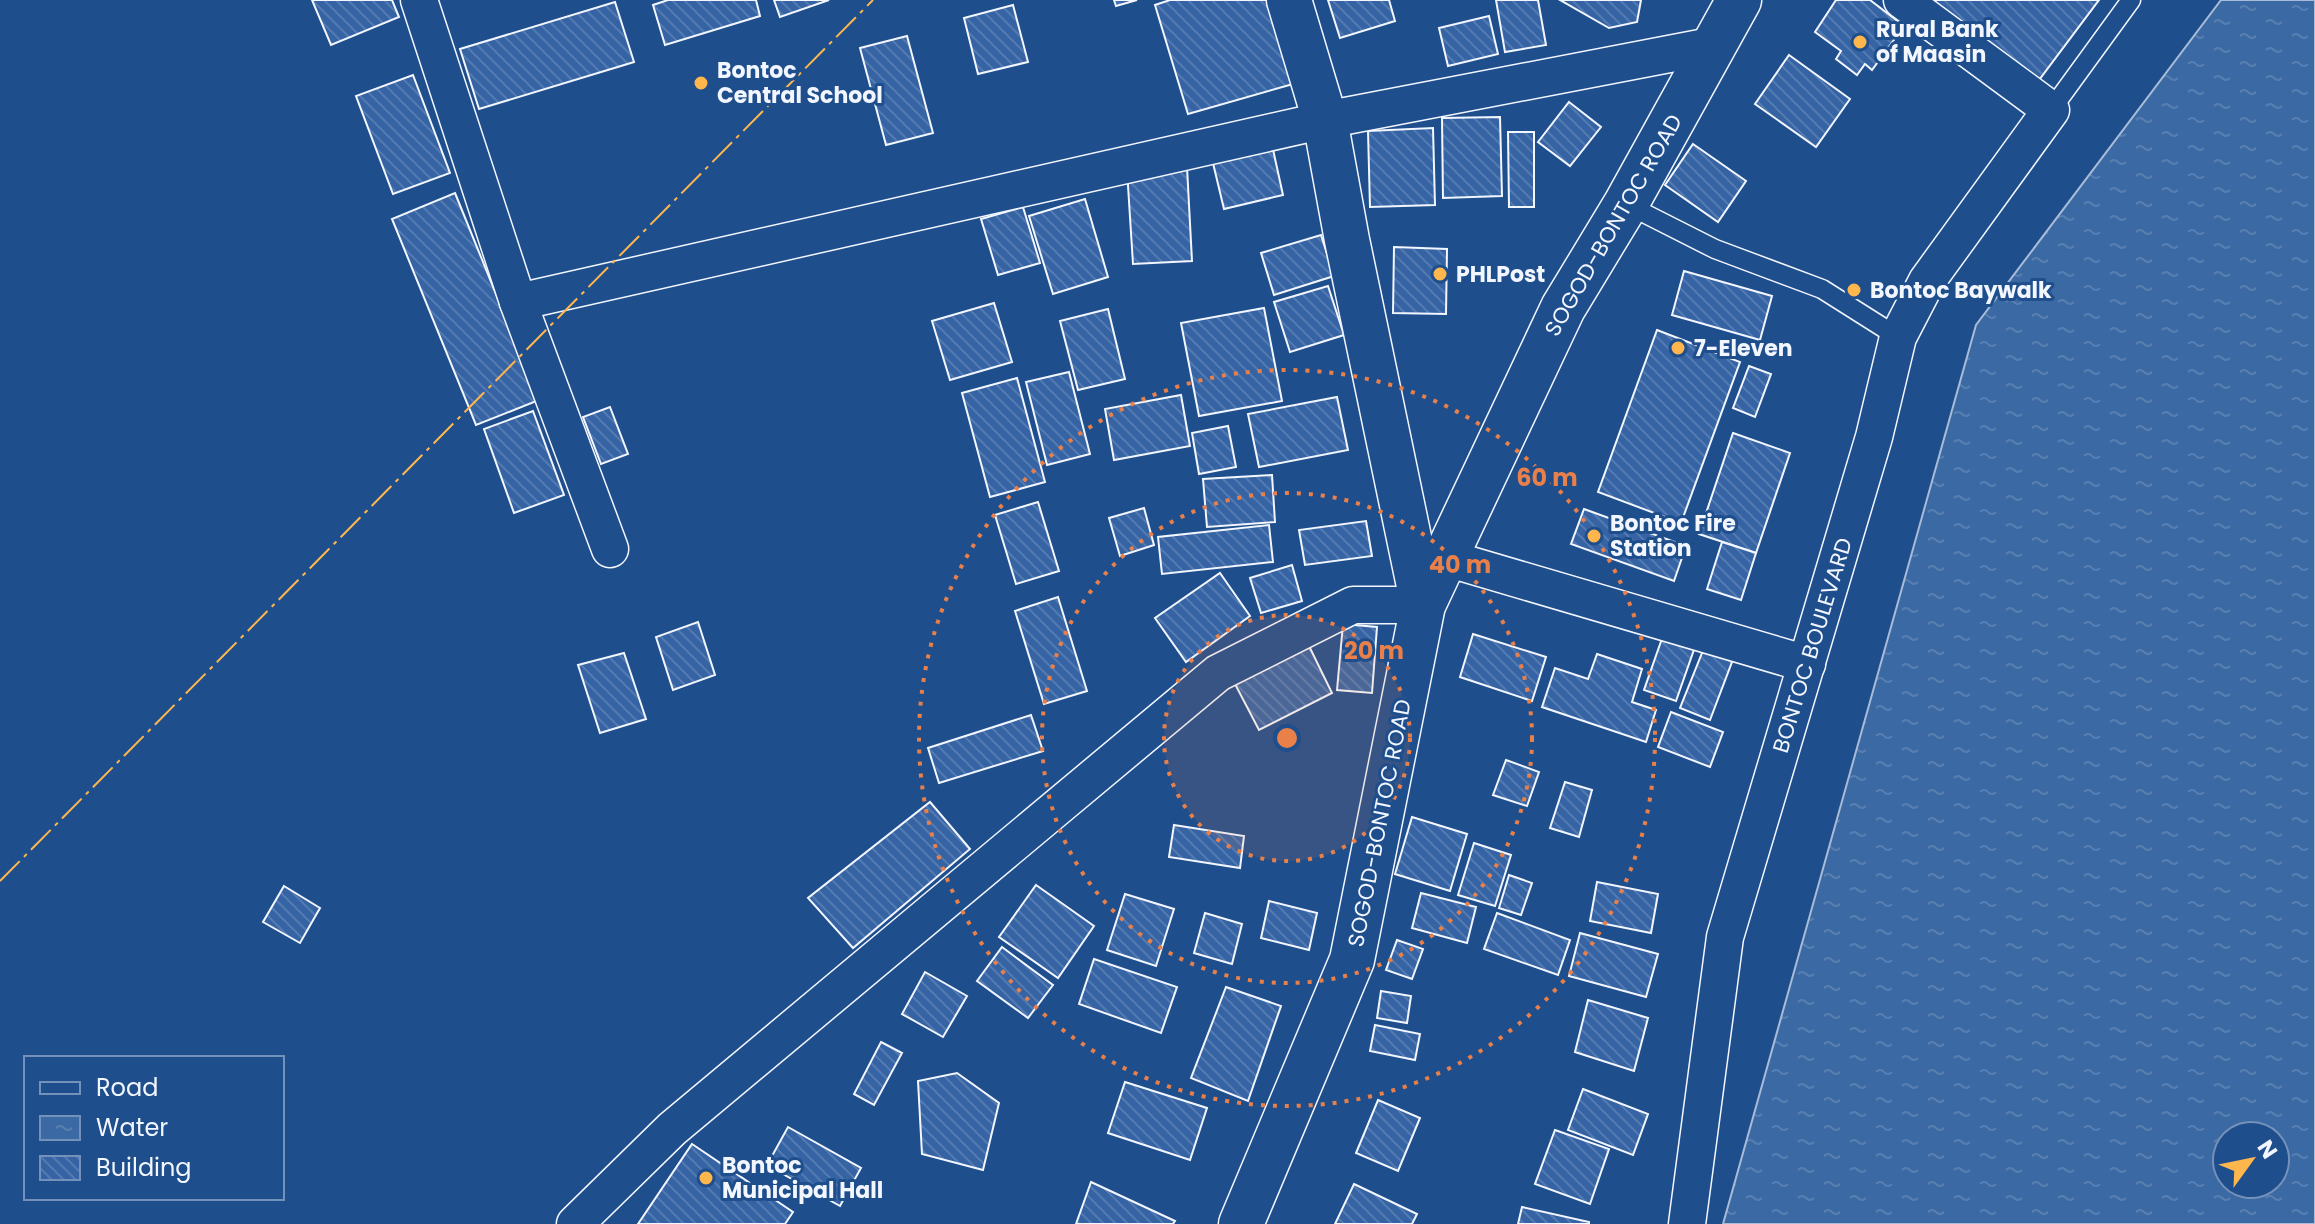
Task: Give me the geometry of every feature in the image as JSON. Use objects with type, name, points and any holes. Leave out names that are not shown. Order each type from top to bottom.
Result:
[{"type":"main road","points":[[1289,0],[1325,120],[1423,605]]},
{"type":"main road","name":"SOGOD-BONTOC ROAD","points":[[1241,1224],[1352,960],[1423,605],[1563,308],[1626,204],[1739,0]]},
{"type":"street","points":[[419,0],[518,302],[610,549]]},
{"type":"street","points":[[1902,0],[2051,110]]},
{"type":"street","points":[[518,302],[1325,120],[1716,45]]},
{"type":"street","name":"BONTOC BOULEVARD","points":[[1687,1224],[1725,937],[1874,437],[1898,337],[1927,281],[2051,110]]},
{"type":"street","points":[[1443,557],[1807,664]]},
{"type":"street","points":[[575,1224],[672,1129],[1218,673],[1353,605],[1423,605]]},
{"type":"lane","points":[[2051,110],[2131,0]]},
{"type":"lane","points":[[1626,204],[1715,249],[1822,289],[1898,337]]},
{"type":"water","points":[[2221,0],[2315,0],[2315,1224],[1723,1224],[1976,325]]},
{"type":"building","points":[[312,0],[392,0],[399,17],[331,45]]},
{"type":"building","points":[[668,0],[756,0],[760,16],[665,45],[653,5]]},
{"type":"building","points":[[774,0],[829,0],[780,17]]},
{"type":"building","points":[[1114,0],[1137,0],[1116,6]]},
{"type":"building","points":[[1170,0],[1268,0],[1293,84],[1188,114],[1155,5]]},
{"type":"building","points":[[1328,0],[1389,0],[1395,21],[1340,38]]},
{"type":"building","points":[[1496,0],[1538,0],[1546,45],[1505,52]]},
{"type":"building","points":[[1560,0],[1641,0],[1637,22],[1609,28]]},
{"type":"building","name":"Rural Bank of Maasin","points":[[1836,0],[1870,0],[1904,26],[1872,70],[1865,64],[1857,75],[1836,59],[1841,51],[1815,32]]},
{"type":"building","points":[[1925,0],[2099,0],[2033,88]]},
{"type":"building","points":[[615,2],[634,62],[479,109],[460,49]]},
{"type":"building","points":[[1013,5],[1028,62],[978,74],[964,18]]},
{"type":"building","points":[[1489,16],[1498,54],[1448,66],[1439,28]]},
{"type":"building","points":[[907,36],[933,133],[886,145],[860,48]]},
{"type":"building","points":[[1789,55],[1850,99],[1816,147],[1755,104]]},
{"type":"building","points":[[413,75],[450,173],[393,194],[356,96]]},
{"type":"building","points":[[1569,102],[1601,127],[1570,166],[1538,142]]},
{"type":"building","points":[[1500,117],[1502,196],[1443,198],[1442,118]]},
{"type":"building","points":[[1433,128],[1435,205],[1370,207],[1368,131]]},
{"type":"building","points":[[1508,132],[1534,132],[1534,207],[1509,207]]},
{"type":"building","points":[[1693,144],[1746,181],[1718,222],[1665,185]]},
{"type":"building","points":[[1272,145],[1283,195],[1224,209],[1212,159]]},
{"type":"building","points":[[1187,167],[1192,261],[1133,264],[1127,170]]},
{"type":"building","points":[[455,193],[539,400],[476,425],[392,219]]},
{"type":"building","points":[[1085,199],[1108,277],[1053,294],[1029,216]]},
{"type":"building","points":[[1023,207],[1040,263],[998,275],[981,219]]},
{"type":"building","points":[[1321,235],[1334,276],[1274,295],[1261,253]]},
{"type":"building","points":[[1394,247],[1447,249],[1446,314],[1393,313]]},
{"type":"building","points":[[1684,271],[1772,296],[1760,340],[1672,315]]},
{"type":"building","points":[[1328,286],[1344,335],[1290,352],[1274,302]]},
{"type":"building","points":[[994,303],[1012,362],[950,380],[932,321]]},
{"type":"building","points":[[1264,308],[1282,401],[1199,416],[1181,323]]},
{"type":"building","points":[[1108,309],[1125,379],[1078,390],[1060,321]]},
{"type":"building","points":[[1657,330],[1740,362],[1681,523],[1598,492]]},
{"type":"building","points":[[1749,366],[1771,374],[1755,417],[1733,408]]},
{"type":"building","points":[[1069,372],[1090,454],[1047,465],[1026,382]]},
{"type":"building","points":[[1017,378],[1045,482],[990,497],[962,393]]},
{"type":"building","points":[[1181,395],[1190,446],[1114,460],[1105,409]]},
{"type":"building","points":[[1337,397],[1348,450],[1259,467],[1248,414]]},
{"type":"building","points":[[610,407],[628,454],[601,464],[583,417]]},
{"type":"building","points":[[533,411],[564,495],[514,513],[484,429]]},
{"type":"building","points":[[1228,426],[1236,467],[1199,474],[1192,433]]},
{"type":"building","points":[[1733,433],[1790,453],[1756,553],[1699,534]]},
{"type":"building","points":[[1272,475],[1275,522],[1207,527],[1203,479]]},
{"type":"building","points":[[1038,502],[1059,571],[1016,584],[995,515]]},
{"type":"building","points":[[1144,508],[1154,545],[1120,556],[1109,518]]},
{"type":"building","points":[[1584,509],[1686,546],[1674,581],[1571,544]]},
{"type":"building","points":[[1366,521],[1372,556],[1305,565],[1299,530]]},
{"type":"building","points":[[1269,525],[1273,562],[1162,574],[1158,537]]},
{"type":"building","points":[[1722,542],[1756,553],[1741,600],[1707,589]]},
{"type":"building","points":[[1292,565],[1302,601],[1261,613],[1250,578]]},
{"type":"building","points":[[1220,573],[1250,616],[1186,662],[1155,618]]},
{"type":"building","points":[[1058,597],[1087,691],[1044,704],[1015,611]]},
{"type":"building","points":[[698,622],[715,675],[673,690],[656,637]]},
{"type":"building","points":[[1343,624],[1377,627],[1372,693],[1337,690]]},
{"type":"building","points":[[1665,630],[1697,641],[1676,701],[1644,690]]},
{"type":"building","points":[[1473,634],[1546,657],[1532,701],[1460,677]]},
{"type":"building","points":[[1706,643],[1735,654],[1710,720],[1680,708]]},
{"type":"building","points":[[1309,646],[1332,693],[1259,730],[1235,684]]},
{"type":"building","points":[[624,653],[646,719],[600,733],[578,665]]},
{"type":"building","points":[[1597,654],[1642,669],[1632,702],[1656,710],[1646,742],[1542,707],[1555,668],[1588,679]]},
{"type":"building","points":[[1671,712],[1723,732],[1710,767],[1658,747]]},
{"type":"building","points":[[1031,715],[1043,751],[939,783],[928,748]]},
{"type":"building","points":[[1506,760],[1539,772],[1527,806],[1493,795]]},
{"type":"building","points":[[1565,782],[1592,790],[1579,837],[1550,828]]},
{"type":"building","points":[[930,802],[970,849],[853,948],[808,898]]},
{"type":"building","points":[[1412,817],[1467,834],[1450,891],[1395,874]]},
{"type":"building","points":[[1174,825],[1244,836],[1240,868],[1169,857]]},
{"type":"building","points":[[1474,843],[1511,855],[1495,906],[1458,895]]},
{"type":"building","points":[[1509,875],[1532,883],[1521,915],[1499,908]]},
{"type":"building","points":[[1597,882],[1658,894],[1651,933],[1590,921]]},
{"type":"building","points":[[1036,885],[1094,926],[1058,978],[999,937]]},
{"type":"building","points":[[284,886],[320,908],[300,943],[263,922]]},
{"type":"building","points":[[1421,893],[1476,907],[1467,943],[1412,928]]},
{"type":"building","points":[[1125,894],[1174,909],[1156,966],[1107,950]]},
{"type":"building","points":[[1269,901],[1317,913],[1309,950],[1261,938]]},
{"type":"building","points":[[1205,913],[1242,924],[1232,964],[1194,953]]},
{"type":"building","points":[[1497,913],[1570,940],[1558,975],[1484,949]]},
{"type":"building","points":[[1580,933],[1658,954],[1646,997],[1569,976]]},
{"type":"building","points":[[1397,940],[1423,949],[1412,979],[1386,970]]},
{"type":"building","points":[[1002,947],[1053,985],[1028,1018],[977,981]]},
{"type":"building","points":[[1094,959],[1177,987],[1161,1033],[1079,1004]]},
{"type":"building","points":[[925,972],[967,996],[943,1037],[902,1014]]},
{"type":"building","points":[[1226,987],[1281,1006],[1248,1101],[1191,1078]]},
{"type":"building","points":[[1381,991],[1411,996],[1407,1023],[1377,1018]]},
{"type":"building","points":[[1588,1000],[1648,1018],[1634,1071],[1575,1052]]},
{"type":"building","points":[[1375,1025],[1420,1034],[1415,1060],[1370,1051]]},
{"type":"building","points":[[881,1042],[902,1053],[874,1105],[854,1094]]},
{"type":"building","points":[[957,1073],[999,1103],[983,1170],[922,1154],[918,1081]]},
{"type":"building","points":[[1125,1082],[1207,1108],[1190,1160],[1108,1133]]},
{"type":"building","points":[[1583,1089],[1648,1114],[1633,1155],[1568,1130]]},
{"type":"building","points":[[1378,1100],[1420,1118],[1398,1171],[1356,1153]]},
{"type":"building","points":[[788,1127],[861,1168],[840,1206],[767,1165]]},
{"type":"building","points":[[1555,1130],[1609,1149],[1590,1204],[1535,1184]]},
{"type":"building","name":"Bontoc Municipal Hall","points":[[692,1144],[793,1212],[785,1224],[638,1224]]},
{"type":"building","points":[[1091,1182],[1175,1221],[1173,1224],[1076,1224]]},
{"type":"building","points":[[1354,1184],[1417,1214],[1412,1224],[1335,1224]]},
{"type":"building","points":[[1522,1207],[1589,1222],[1589,1224],[1518,1224]]},
{"type":"power","points":[[0,881],[873,0]]},
{"type":"place","name":"Rural Bank of Maasin","points":[[1860,42]]},
{"type":"place","name":"Bontoc Central School","points":[[701,83]]},
{"type":"place","name":"PHLPost","points":[[1440,274]]},
{"type":"place","name":"Bontoc Baywalk","points":[[1854,290]]},
{"type":"place","name":"7-Eleven","points":[[1678,348]]},
{"type":"place","name":"Bontoc Fire Station","points":[[1594,536]]},
{"type":"place","name":"Bontoc Municipal Hall","points":[[706,1178]]}]
